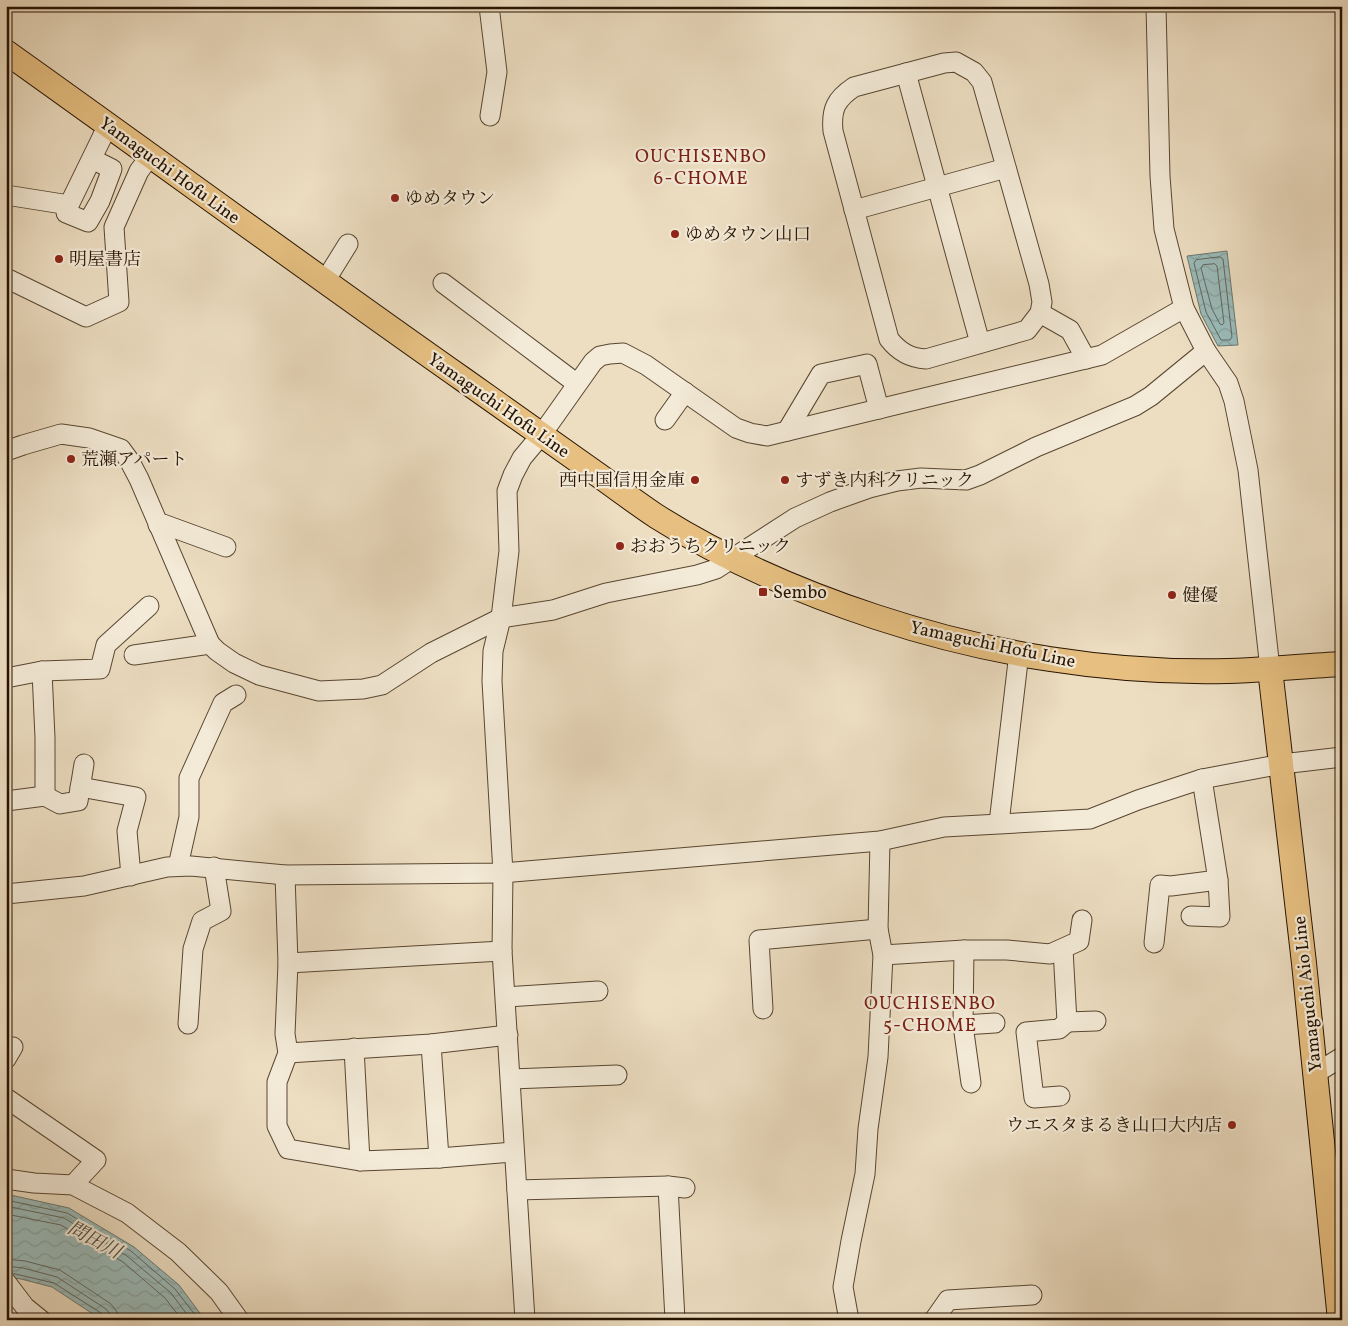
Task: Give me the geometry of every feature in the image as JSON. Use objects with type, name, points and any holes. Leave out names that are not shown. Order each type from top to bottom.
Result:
[{"type":"main road","name":"Yamaguchi Hofu Line","points":[[6,52],[656,516],[733,559],[816,596],[875,617],[962,642],[1018,653],[1098,666],[1154,669],[1227,671],[1342,664]]},
{"type":"main road","name":"Yamaguchi Aio Line","points":[[1270,668],[1316,1073],[1340,1320]]},
{"type":"street","points":[[489,6],[497,72],[490,116]]},
{"type":"street","points":[[1156,6],[1160,176],[1164,229],[1184,308],[1206,350],[1228,383],[1234,402],[1248,470],[1270,668]]},
{"type":"street","points":[[956,62],[974,72],[982,82],[1042,302],[1040,313],[1027,330],[926,359],[902,353],[890,339],[834,131],[833,112],[843,94],[854,87],[906,73],[944,63],[956,62]]},
{"type":"street","points":[[906,73],[980,343]]},
{"type":"street","points":[[92,159],[112,170],[100,201],[88,222],[66,214],[108,125]]},
{"type":"street","points":[[6,278],[86,317],[119,302],[114,227],[139,171],[151,155]]},
{"type":"street","points":[[854,210],[1006,168]]},
{"type":"street","points":[[9,200],[69,205]]},
{"type":"street","points":[[100,201],[121,212]]},
{"type":"street","points":[[326,281],[348,244]]},
{"type":"street","points":[[443,283],[576,383]]},
{"type":"street","points":[[525,1320],[522,1247],[514,1152],[502,951],[503,873],[492,682],[493,651],[501,618],[509,551],[508,491],[513,475],[522,458],[542,434],[592,362],[600,356],[624,353],[646,365],[736,428],[767,436],[1102,355],[1184,308]]},
{"type":"street","points":[[1040,313],[1070,330],[1086,359]]},
{"type":"street","points":[[6,451],[61,434],[90,438],[120,449],[129,460],[139,479],[210,644],[234,663],[259,675],[319,691],[353,690],[382,685],[431,654],[501,618],[552,610],[606,593],[697,575],[716,569],[795,518],[830,502],[869,488],[896,481],[921,478],[966,480],[980,475],[1036,447],[1135,406],[1151,396],[1206,350]]},
{"type":"street","points":[[787,432],[821,374],[867,364],[879,409]]},
{"type":"street","points":[[665,420],[685,392]]},
{"type":"street","points":[[158,525],[163,524],[226,547]]},
{"type":"street","points":[[6,678],[42,671],[100,669],[106,645],[149,606]]},
{"type":"street","points":[[134,655],[210,644]]},
{"type":"street","points":[[999,823],[1018,653]]},
{"type":"street","points":[[42,671],[46,796]]},
{"type":"street","points":[[178,866],[189,817],[189,778],[224,702],[236,695]]},
{"type":"street","points":[[6,894],[84,886],[178,866],[214,867],[285,875],[503,873],[880,840],[944,827],[1090,820],[1138,800],[1202,779],[1282,764],[1342,757]]},
{"type":"street","points":[[6,801],[46,796],[60,804],[78,801],[84,764]]},
{"type":"street","points":[[1191,916],[1220,917],[1218,880],[1202,779]]},
{"type":"street","points":[[80,786],[136,797],[127,831],[131,876]]},
{"type":"street","points":[[849,1320],[843,1287],[850,1241],[865,1174],[868,1129],[878,1057],[883,954],[878,929],[880,840]]},
{"type":"street","points":[[188,1024],[193,949],[202,921],[221,911],[214,867]]},
{"type":"street","points":[[285,875],[288,963],[285,1034],[288,1053],[277,1082],[277,1126],[288,1149],[360,1161],[439,1158],[514,1152]]},
{"type":"street","points":[[1154,943],[1160,886],[1218,880]]},
{"type":"street","points":[[883,954],[964,950],[1050,954],[1079,942],[1082,920]]},
{"type":"street","points":[[763,1009],[759,940],[878,929]]},
{"type":"street","points":[[1062,949],[1067,1022]]},
{"type":"street","points":[[964,950],[963,1024],[971,1083]]},
{"type":"street","points":[[288,963],[502,951]]},
{"type":"street","points":[[506,997],[598,991]]},
{"type":"street","points":[[1060,1096],[1034,1098],[1026,1032],[1059,1029],[1067,1022],[1096,1021]]},
{"type":"street","points":[[963,1024],[995,1023]]},
{"type":"street","points":[[288,1053],[431,1044],[508,1035]]},
{"type":"street","points":[[431,1044],[439,1158]]},
{"type":"street","points":[[354,1048],[360,1161]]},
{"type":"street","points":[[1316,1073],[1342,1057]]},
{"type":"street","points":[[511,1079],[617,1075]]},
{"type":"street","points":[[6,1098],[96,1160],[73,1185]]},
{"type":"street","points":[[6,1179],[34,1184],[73,1185],[127,1213],[178,1252],[219,1292],[239,1320]]},
{"type":"street","points":[[517,1190],[677,1187],[675,1320]]},
{"type":"street","points":[[6,1282],[16,1303],[41,1320]]},
{"type":"street","points":[[934,1320],[948,1300],[1032,1295]]},
{"type":"water","points":[[1227,251],[1238,345],[1218,346],[1201,314],[1187,256]]},
{"type":"water","name":"問田川","points":[[6,1194],[69,1208],[134,1247],[179,1285],[205,1320],[102,1320],[52,1287],[6,1277]]},
{"type":"place","name":"ゆめタウン","points":[[395,198]]},
{"type":"place","name":"ゆめタウン山口","points":[[675,234]]},
{"type":"place","name":"明屋書店","points":[[59,259]]},
{"type":"place","name":"荒瀬アパート","points":[[71,459]]},
{"type":"place","name":"西中国信用金庫","points":[[695,480]]},
{"type":"place","name":"すずき内科クリニック","points":[[785,480]]},
{"type":"place","name":"おおうちクリニック","points":[[620,546]]},
{"type":"place","name":"Sembo","points":[[763,592]]},
{"type":"place","name":"健優","points":[[1172,595]]},
{"type":"place","name":"ウエスタまるき山口大内店","points":[[1232,1125]]},
{"type":"district","name":"OUCHISENBO 6-CHOME","points":[[701,166]]},
{"type":"district","name":"OUCHISENBO 5-CHOME","points":[[930,1013]]}]
